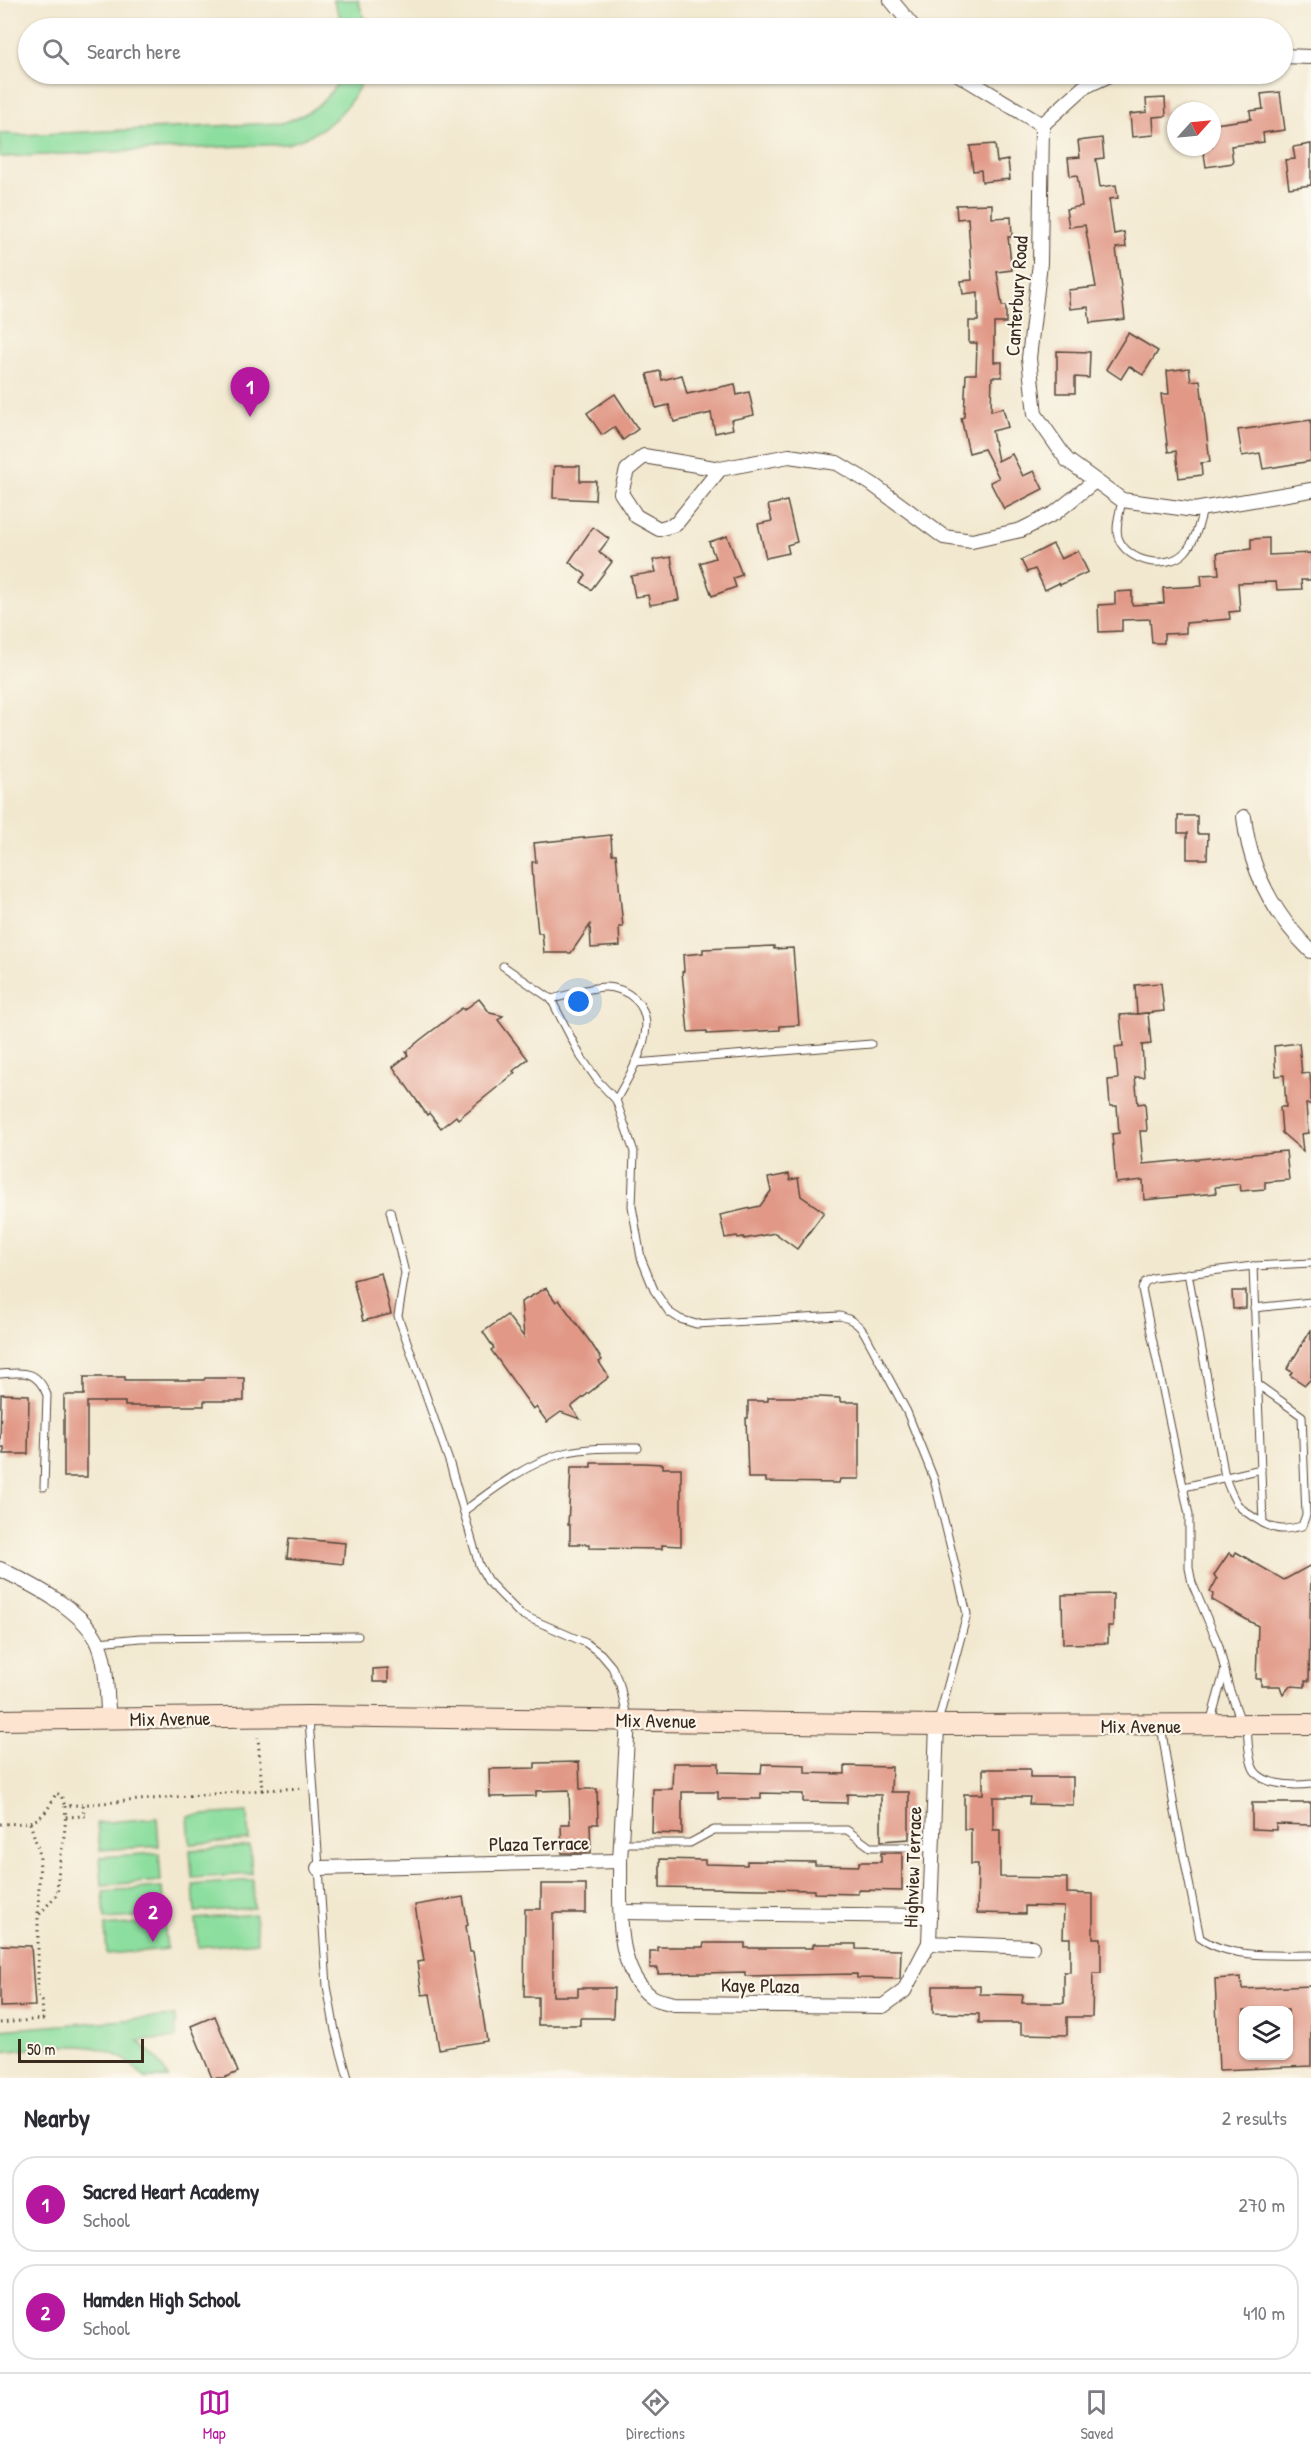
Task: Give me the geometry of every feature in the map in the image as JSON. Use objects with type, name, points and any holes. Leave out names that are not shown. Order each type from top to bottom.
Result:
[{"type":"street","points":[[891,0],[906,18]]},
{"type":"street","points":[[1293,56],[1311,57]]},
{"type":"street","points":[[974,84],[1042,125],[1084,87],[1090,84]]},
{"type":"street","name":"Canterbury Road","points":[[1042,125],[1040,263],[1029,358],[1035,414],[1067,460],[1122,500],[1194,510],[1311,490]]},
{"type":"street","points":[[720,469],[676,524],[659,529],[636,516],[621,493],[627,471],[644,456],[720,469],[789,456],[837,463],[872,484],[944,537],[972,541],[1021,530],[1055,513],[1095,481]]},
{"type":"street","points":[[1244,817],[1250,854],[1264,891],[1290,928],[1311,951]]},
{"type":"street","points":[[0,1569],[31,1584],[67,1606],[98,1642],[102,1653],[109,1719]]},
{"type":"street","name":"Mix Avenue","points":[[0,1720],[309,1716],[937,1725],[1311,1724]]},
{"type":"street","points":[[620,1861],[628,1719]]},
{"type":"street","name":"Highview Terrace","points":[[937,1725],[929,1943],[1032,1947]]},
{"type":"street","name":"Plaza Terrace","points":[[318,1868],[620,1861]]},
{"type":"street","name":"Kaye Plaza","points":[[620,1861],[623,1947],[632,1973],[640,1986],[654,1998],[674,2004],[883,2006],[904,1991],[929,1943]]},
{"type":"street","points":[[622,1912],[930,1916]]},
{"type":"lane","points":[[1122,500],[1116,530],[1122,546],[1137,558],[1157,562],[1171,560],[1184,552],[1193,541],[1203,509]]},
{"type":"lane","points":[[502,966],[551,999],[581,1058],[616,1101],[634,1152],[632,1206],[641,1258],[654,1290],[669,1312],[680,1319],[696,1324],[828,1315],[850,1319],[860,1327],[898,1394],[934,1479],[967,1614],[937,1725]]},
{"type":"lane","points":[[551,999],[605,987],[627,992],[641,1004],[645,1017],[645,1040],[616,1101]]},
{"type":"lane","points":[[635,1063],[870,1044]]},
{"type":"lane","points":[[390,1211],[405,1273],[398,1316],[464,1511],[478,1565],[488,1581],[520,1614],[586,1643],[601,1654],[612,1667],[620,1685],[628,1719]]},
{"type":"lane","points":[[1311,1263],[1253,1266],[1153,1278],[1145,1282],[1142,1289],[1190,1515],[1189,1568],[1192,1583],[1219,1646],[1225,1671],[1244,1724],[1252,1767],[1260,1776],[1274,1782],[1296,1785],[1311,1784]]},
{"type":"lane","points":[[1253,1266],[1263,1523]]},
{"type":"lane","points":[[1188,1273],[1225,1477],[1234,1502],[1247,1514],[1273,1529],[1286,1530],[1302,1526],[1309,1515],[1302,1416],[1257,1384]]},
{"type":"lane","points":[[1254,1308],[1311,1302]]},
{"type":"lane","points":[[0,1374],[31,1375],[42,1382],[47,1395],[44,1487]]},
{"type":"lane","points":[[464,1511],[497,1486],[536,1464],[565,1453],[597,1449],[638,1448]]},
{"type":"lane","points":[[1184,1487],[1261,1469]]},
{"type":"lane","points":[[98,1642],[140,1638],[358,1636]]},
{"type":"lane","points":[[1210,1724],[1225,1671]]},
{"type":"lane","points":[[309,1716],[327,1986],[335,2031],[348,2078]]},
{"type":"lane","points":[[1161,1726],[1174,1808],[1200,1938],[1210,1946],[1233,1951],[1272,1955],[1311,1955]]},
{"type":"lane","points":[[621,1843],[690,1843],[714,1830],[846,1830],[870,1847],[932,1848]]},
{"type":"path","points":[[258,1737],[262,1790]]},
{"type":"path","points":[[65,1806],[312,1787]]},
{"type":"path","points":[[0,1824],[30,1823],[45,1814],[56,1793],[62,1795],[67,1826],[57,1879],[58,1893],[38,1916]]},
{"type":"path","points":[[66,1817],[85,1817],[83,1804]]},
{"type":"path","points":[[0,2023],[43,2019],[42,2001],[38,1996],[40,1855],[30,1823]]},
{"type":"green space","points":[[333,0],[358,0],[364,18],[341,18]]},
{"type":"green space","points":[[337,84],[360,84],[352,99],[335,119],[314,134],[287,144],[0,157],[0,133],[21,135],[281,123],[310,111]]},
{"type":"green space","points":[[247,1812],[249,1840],[190,1844],[188,1816]]},
{"type":"green space","points":[[157,1818],[159,1846],[100,1850],[97,1823]]},
{"type":"green space","points":[[250,1846],[252,1874],[192,1878],[190,1850]]},
{"type":"green space","points":[[159,1853],[161,1881],[102,1885],[100,1857]]},
{"type":"green space","points":[[253,1880],[254,1908],[195,1912],[193,1885]]},
{"type":"green space","points":[[162,1887],[164,1915],[105,1919],[103,1891]]},
{"type":"green space","points":[[255,1914],[257,1942],[198,1947],[196,1919]]},
{"type":"green space","points":[[164,1921],[167,1949],[107,1954],[105,1926]]},
{"type":"green space","points":[[175,2016],[176,2038],[138,2041],[157,2059],[169,2078],[144,2078],[130,2063],[96,2048],[58,2046],[0,2052],[0,2030]]},
{"type":"building","points":[[1280,92],[1285,130],[1263,133],[1264,142],[1231,146],[1233,163],[1206,167],[1204,156],[1221,156],[1221,123],[1251,119],[1250,111],[1263,109],[1261,94]]},
{"type":"building","points":[[1165,98],[1166,116],[1153,117],[1154,135],[1132,137],[1130,114],[1147,112],[1146,99]]},
{"type":"building","points":[[1102,138],[1104,158],[1096,159],[1100,187],[1116,185],[1118,198],[1109,199],[1114,234],[1124,232],[1126,247],[1116,248],[1125,319],[1090,323],[1088,307],[1070,309],[1068,290],[1096,287],[1085,225],[1069,227],[1066,209],[1082,206],[1077,175],[1070,176],[1068,158],[1080,157],[1078,141]]},
{"type":"building","points":[[995,144],[997,162],[1008,160],[1010,179],[982,182],[981,170],[973,171],[970,146]]},
{"type":"building","points":[[1311,144],[1311,185],[1289,188],[1285,160],[1295,159],[1293,147]]},
{"type":"building","points":[[992,204],[992,218],[1011,217],[1012,237],[1008,237],[1012,270],[997,272],[1002,306],[1006,306],[1006,323],[994,323],[994,362],[1002,362],[1002,377],[992,377],[991,411],[1003,408],[1008,427],[992,431],[998,461],[1012,454],[1023,476],[1034,471],[1043,489],[1004,509],[990,482],[999,478],[984,449],[969,453],[961,418],[964,417],[966,374],[976,374],[977,343],[969,343],[969,321],[978,321],[978,292],[963,294],[961,281],[972,280],[968,218],[957,219],[956,205]]},
{"type":"building","points":[[1128,333],[1158,351],[1143,375],[1129,366],[1121,379],[1106,369]]},
{"type":"building","points":[[1057,351],[1090,352],[1089,378],[1075,377],[1075,393],[1057,393]]},
{"type":"building","points":[[1189,368],[1191,381],[1200,380],[1210,462],[1201,463],[1202,475],[1179,478],[1176,451],[1168,452],[1161,394],[1169,394],[1167,371]]},
{"type":"building","points":[[660,371],[662,380],[682,375],[687,394],[735,384],[737,395],[749,392],[754,415],[731,420],[733,429],[715,433],[711,413],[674,422],[669,405],[656,408],[647,374]]},
{"type":"building","points":[[615,394],[638,429],[623,440],[614,427],[602,435],[587,413]]},
{"type":"building","points":[[1311,420],[1311,461],[1263,469],[1260,453],[1242,456],[1238,430]]},
{"type":"building","points":[[554,466],[580,466],[580,481],[596,481],[595,500],[553,498]]},
{"type":"building","points":[[787,501],[797,542],[787,545],[789,553],[766,558],[758,524],[772,521],[768,505]]},
{"type":"building","points":[[593,527],[609,539],[599,552],[612,562],[591,590],[581,582],[586,575],[569,562]]},
{"type":"building","points":[[727,536],[742,575],[733,578],[736,587],[712,596],[700,563],[715,558],[709,542]]},
{"type":"building","points":[[1269,538],[1269,555],[1311,553],[1311,580],[1301,580],[1302,589],[1277,590],[1276,582],[1238,583],[1240,611],[1229,612],[1230,619],[1186,623],[1186,633],[1164,634],[1164,643],[1152,643],[1150,619],[1122,620],[1122,631],[1099,632],[1098,605],[1115,604],[1115,592],[1132,591],[1132,605],[1164,603],[1163,588],[1202,586],[1201,575],[1219,574],[1217,553],[1251,549],[1251,539]]},
{"type":"building","points":[[1053,544],[1061,559],[1078,551],[1088,572],[1045,590],[1035,569],[1027,572],[1021,560]]},
{"type":"building","points":[[671,557],[679,600],[650,605],[648,595],[635,597],[631,576],[656,572],[653,560]]},
{"type":"building","points":[[1178,816],[1197,816],[1197,834],[1208,834],[1207,859],[1187,859],[1187,833],[1178,833]]},
{"type":"building","points":[[611,835],[612,854],[616,854],[623,927],[619,927],[620,946],[591,948],[590,925],[571,953],[544,953],[542,933],[538,933],[533,882],[532,862],[536,862],[534,843]]},
{"type":"building","points":[[774,946],[774,949],[793,948],[799,1025],[780,1026],[780,1030],[707,1034],[707,1031],[688,1032],[682,972],[684,971],[683,955],[703,953],[703,949]]},
{"type":"building","points":[[1161,983],[1164,1011],[1137,1014],[1135,985]]},
{"type":"building","points":[[479,999],[490,1013],[503,1016],[498,1020],[528,1059],[513,1071],[515,1073],[458,1119],[456,1116],[441,1128],[429,1113],[427,1115],[393,1067],[408,1055],[406,1052],[420,1040],[462,1008],[464,1010]]},
{"type":"building","points":[[1148,1013],[1151,1044],[1142,1045],[1144,1077],[1135,1077],[1138,1104],[1145,1103],[1147,1131],[1140,1131],[1143,1164],[1286,1151],[1289,1180],[1265,1182],[1265,1189],[1241,1191],[1240,1184],[1215,1187],[1216,1193],[1144,1200],[1143,1180],[1116,1183],[1112,1134],[1119,1133],[1117,1106],[1110,1106],[1108,1080],[1118,1079],[1115,1047],[1123,1046],[1120,1015]]},
{"type":"building","points":[[1299,1043],[1302,1074],[1310,1073],[1311,1087],[1311,1104],[1306,1104],[1308,1133],[1301,1134],[1303,1151],[1282,1133],[1280,1107],[1286,1107],[1284,1075],[1276,1076],[1274,1046]]},
{"type":"building","points":[[789,1174],[790,1180],[798,1178],[801,1196],[824,1212],[797,1249],[775,1233],[744,1239],[744,1237],[738,1238],[737,1236],[725,1238],[720,1215],[760,1206],[771,1191],[768,1178]]},
{"type":"building","points":[[381,1273],[391,1314],[363,1321],[353,1280]]},
{"type":"building","points":[[546,1288],[556,1302],[559,1300],[591,1343],[602,1360],[599,1362],[609,1377],[571,1407],[580,1419],[561,1412],[547,1422],[536,1407],[533,1409],[491,1350],[494,1348],[483,1332],[507,1315],[524,1337],[521,1302]]},
{"type":"building","points":[[1232,1291],[1246,1291],[1246,1308],[1233,1309]]},
{"type":"building","points":[[1311,1330],[1311,1379],[1305,1385],[1290,1375],[1292,1372],[1287,1369]]},
{"type":"building","points":[[84,1377],[125,1377],[125,1380],[244,1378],[244,1401],[204,1401],[204,1406],[125,1406],[125,1402],[87,1402],[87,1477],[64,1477],[64,1395],[84,1395]]},
{"type":"building","points":[[1,1394],[29,1395],[28,1454],[4,1454],[4,1447],[0,1447]]},
{"type":"building","points":[[768,1397],[840,1398],[840,1402],[859,1402],[859,1479],[840,1479],[839,1483],[766,1482],[766,1478],[748,1478],[746,1418],[748,1418],[748,1401],[768,1401]]},
{"type":"building","points":[[591,1463],[663,1464],[663,1468],[681,1468],[681,1546],[662,1545],[662,1549],[589,1548],[589,1544],[570,1544],[570,1525],[568,1525],[571,1467],[591,1467]]},
{"type":"building","points":[[289,1538],[345,1543],[343,1564],[287,1558]]},
{"type":"building","points":[[1236,1552],[1284,1580],[1311,1565],[1309,1681],[1305,1681],[1305,1687],[1290,1686],[1283,1695],[1280,1686],[1261,1686],[1261,1679],[1256,1679],[1258,1626],[1212,1600],[1213,1594],[1210,1592],[1217,1579],[1214,1575],[1229,1553],[1234,1556]]},
{"type":"building","points":[[1113,1594],[1113,1626],[1108,1626],[1108,1643],[1063,1644],[1062,1595]]},
{"type":"building","points":[[388,1668],[388,1682],[373,1682],[373,1669]]},
{"type":"building","points":[[579,1762],[580,1789],[597,1789],[598,1824],[590,1824],[591,1853],[562,1853],[561,1824],[570,1824],[569,1790],[536,1791],[536,1796],[490,1797],[489,1769],[535,1768],[535,1763]]},
{"type":"building","points":[[673,1763],[719,1763],[719,1772],[761,1773],[762,1764],[805,1765],[805,1773],[845,1774],[845,1766],[892,1767],[891,1792],[909,1792],[909,1839],[881,1841],[881,1795],[847,1794],[847,1803],[803,1802],[803,1794],[761,1793],[761,1799],[718,1799],[718,1792],[682,1792],[682,1834],[652,1833],[653,1789],[672,1789]]},
{"type":"building","points":[[983,1769],[1030,1769],[1030,1777],[1073,1777],[1073,1805],[1029,1804],[1030,1797],[993,1797],[993,1830],[1000,1830],[1000,1877],[1067,1878],[1067,1893],[1093,1894],[1093,1938],[1101,1938],[1101,1973],[1093,1973],[1092,2017],[1067,2017],[1067,2035],[1021,2034],[1021,2023],[979,2023],[979,2014],[933,2013],[933,1986],[980,1986],[980,1994],[1023,1995],[1022,2003],[1064,2003],[1064,1972],[1070,1972],[1070,1938],[1063,1938],[1064,1907],[1025,1906],[1025,1914],[977,1913],[978,1864],[971,1864],[971,1829],[964,1829],[964,1794],[983,1794]]},
{"type":"building","points":[[1252,1803],[1311,1803],[1311,1825],[1276,1824],[1276,1830],[1252,1829]]},
{"type":"building","points":[[881,1853],[902,1853],[902,1891],[858,1890],[858,1894],[814,1893],[814,1890],[660,1887],[660,1859],[705,1860],[705,1864],[747,1865],[747,1861],[815,1862],[815,1865],[859,1866],[859,1862],[881,1862]]},
{"type":"building","points":[[541,1884],[586,1884],[586,1913],[553,1913],[553,1996],[578,1996],[578,1988],[614,1988],[613,2018],[580,2018],[580,2025],[538,2025],[538,1997],[524,1997],[525,1909],[541,1909]]},
{"type":"building","points":[[463,1897],[470,1952],[473,1952],[487,2041],[439,2049],[430,1994],[422,1995],[417,1962],[424,1961],[415,1905]]},
{"type":"building","points":[[704,1943],[745,1943],[745,1948],[813,1948],[813,1944],[856,1944],[856,1949],[901,1950],[900,1979],[857,1978],[857,1974],[745,1976],[745,1972],[658,1974],[658,1968],[650,1968],[650,1951],[658,1951],[658,1947],[703,1947]]},
{"type":"building","points":[[0,1945],[31,1946],[35,2006],[0,2007]]},
{"type":"building","points":[[1241,1977],[1242,1989],[1311,1986],[1311,2066],[1219,2070],[1215,1979]]},
{"type":"building","points":[[215,2016],[238,2072],[224,2078],[212,2078],[191,2026]]},
{"type":"place","name":"Sacred Heart Academy","points":[[250,417]]},
{"type":"place","name":"Hamden High School","points":[[153,1942]]}]
